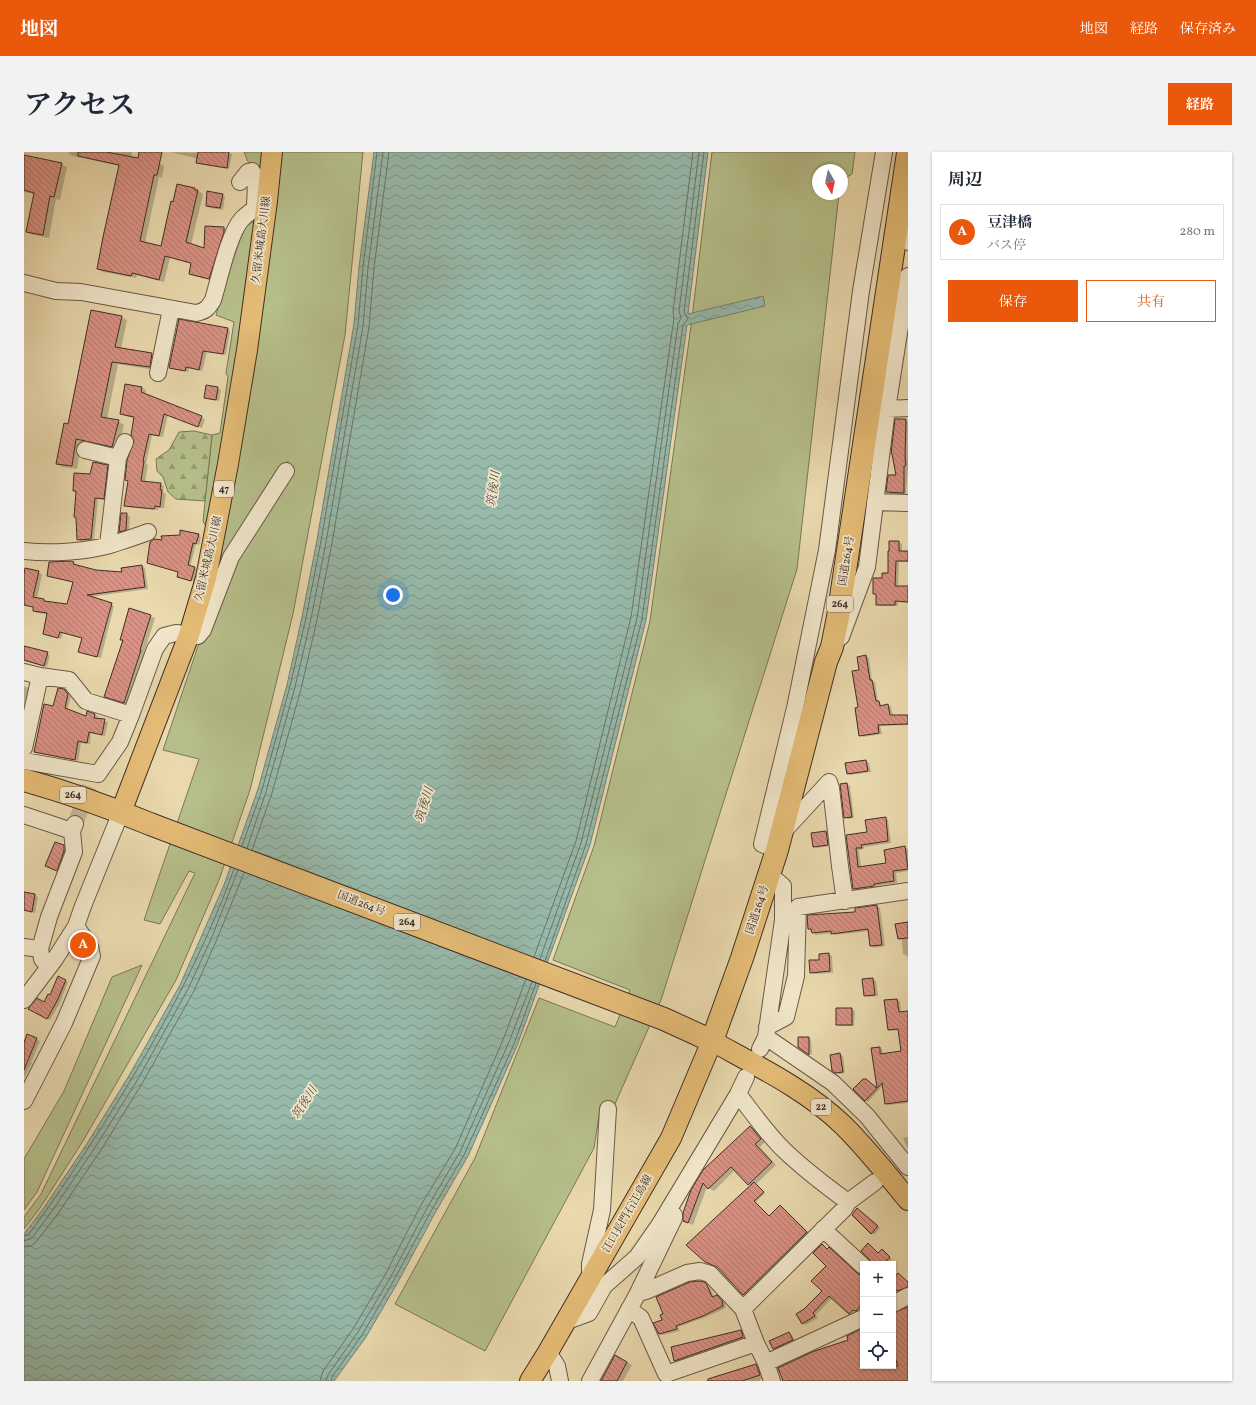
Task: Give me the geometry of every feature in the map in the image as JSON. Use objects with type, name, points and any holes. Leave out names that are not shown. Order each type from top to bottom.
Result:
[{"type":"highway","name":"国道264号","points":[[121,812],[664,1019],[712,1041],[742,958],[779,842],[826,662],[832,647],[844,578],[908,153]]},
{"type":"highway","name":"264","points":[[24,780],[121,812]]},
{"type":"main road","name":"久留米城島大川線","points":[[121,812],[189,636],[206,578],[228,464],[247,350],[261,204],[272,152]]},
{"type":"main road","name":"22","points":[[712,1041],[806,1095],[831,1115],[843,1125],[874,1159],[908,1200]]},
{"type":"main road","name":"江口長門石江島線","points":[[530,1381],[591,1279],[671,1138],[712,1041]]},
{"type":"street","points":[[845,901],[829,782],[779,842],[762,844],[795,708],[827,550],[861,291],[884,152]]},
{"type":"street","points":[[24,283],[50,290],[81,292],[171,309],[196,313],[203,312],[208,308],[213,300],[231,240],[241,220],[261,204],[255,185],[254,173],[252,171],[248,172],[240,182]]},
{"type":"street","points":[[900,204],[904,215],[908,242]]},
{"type":"street","points":[[832,647],[843,634],[867,567],[887,409],[908,276]]},
{"type":"street","points":[[158,373],[171,309]]},
{"type":"street","points":[[887,409],[908,408]]},
{"type":"street","points":[[108,545],[118,458],[125,442]]},
{"type":"street","points":[[85,450],[118,458]]},
{"type":"street","points":[[24,760],[94,778],[120,742],[132,715],[154,650],[164,636],[176,633],[189,636],[198,636],[203,630],[231,557],[286,471]]},
{"type":"street","points":[[875,502],[908,503]]},
{"type":"street","points":[[24,551],[39,553],[80,550],[108,545],[148,532]]},
{"type":"street","points":[[24,672],[69,680],[86,701],[132,715]]},
{"type":"street","points":[[24,748],[40,676]]},
{"type":"street","points":[[24,1000],[49,967],[76,926],[121,812]]},
{"type":"street","points":[[24,815],[74,827],[74,852],[49,917],[32,948],[49,967]]},
{"type":"street","points":[[765,1038],[784,920],[783,886],[769,874]]},
{"type":"street","points":[[765,1038],[786,1016],[796,976],[798,907],[908,891]]},
{"type":"street","points":[[24,1101],[64,1023],[92,956],[90,947],[76,926]]},
{"type":"street","points":[[765,1038],[833,1083],[867,1116],[902,1164]]},
{"type":"street","points":[[566,1321],[589,1313],[604,1286],[637,1258],[660,1224],[738,1094],[746,1077]]},
{"type":"street","points":[[738,1094],[766,1131],[784,1150],[811,1174],[848,1202]]},
{"type":"street","points":[[591,1279],[590,1264],[602,1210],[608,1109]]},
{"type":"street","points":[[743,1309],[844,1210],[848,1202],[875,1182]]},
{"type":"street","points":[[590,1381],[638,1293],[674,1218],[678,1192]]},
{"type":"street","points":[[823,1229],[860,1263]]},
{"type":"street","points":[[638,1293],[687,1273],[700,1271],[710,1274],[743,1309],[772,1381]]},
{"type":"street","points":[[629,1309],[641,1318],[666,1374],[756,1343]]},
{"type":"street","points":[[766,1363],[860,1319]]},
{"type":"street","points":[[548,1352],[557,1366],[560,1381]]},
{"type":"green space","points":[[244,152],[265,152],[262,181],[249,164]]},
{"type":"green space","points":[[280,152],[363,152],[345,335],[293,614],[250,790],[219,880],[176,980],[83,1141],[40,1208],[24,1229],[24,1217],[41,1194],[195,873],[189,871],[160,924],[144,920],[199,759],[163,750],[198,646],[207,637],[231,569],[288,473],[288,461],[259,503],[212,587]]},
{"type":"green space","points":[[712,152],[855,152],[852,174],[848,176],[848,164],[812,164],[812,200],[838,200],[797,569],[661,1000],[615,1104],[600,1109],[594,1148],[485,1351],[395,1304],[475,1158],[539,998],[615,1027],[630,990],[553,960],[594,846],[650,621],[691,326]]},
{"type":"green space","points":[[252,222],[257,225],[209,532],[203,521],[212,435],[220,433],[228,377],[226,373],[234,322],[216,315],[239,233]]},
{"type":"green space","points":[[194,431],[212,435],[205,501],[176,499],[168,492],[163,477],[157,471],[156,459],[169,450],[179,432]]},
{"type":"green space","points":[[142,965],[37,1192],[24,1210],[24,1159],[64,1091],[112,977]]},
{"type":"water","name":"筑後川","points":[[374,152],[708,152],[688,314],[763,296],[765,306],[687,325],[646,620],[590,845],[517,1046],[468,1156],[366,1337],[334,1381],[24,1381],[24,1234],[45,1206],[88,1142],[130,1074],[180,985],[224,885],[258,789],[287,685],[317,540],[354,324],[359,267]]},
{"type":"building","points":[[78,152],[106,152],[138,158],[139,152],[162,152],[157,175],[154,175],[140,241],[161,246],[171,201],[173,202],[177,184],[195,188],[195,190],[198,190],[186,242],[204,248],[205,226],[224,227],[224,232],[209,279],[189,274],[191,263],[165,256],[159,280],[132,273],[131,276],[97,269],[119,165],[78,156]]},
{"type":"building","points":[[198,152],[229,152],[227,168],[196,163]]},
{"type":"building","points":[[24,155],[62,163],[54,197],[50,196],[43,235],[26,232],[34,193],[24,190]]},
{"type":"building","points":[[207,191],[223,194],[220,208],[206,206]]},
{"type":"building","points":[[91,310],[122,316],[115,347],[152,353],[150,367],[112,362],[101,417],[119,420],[112,447],[76,439],[72,466],[56,464],[64,423],[68,424]]},
{"type":"building","points":[[179,319],[228,328],[223,354],[203,351],[199,370],[186,367],[185,371],[169,368]]},
{"type":"building","points":[[125,384],[142,387],[141,392],[202,416],[198,427],[164,414],[159,436],[149,434],[143,461],[141,481],[161,483],[160,490],[162,490],[160,507],[155,506],[154,509],[124,506],[128,481],[125,480],[127,460],[134,441],[131,435],[134,417],[120,414]]},
{"type":"building","points":[[206,385],[218,387],[216,400],[204,398]]},
{"type":"building","points":[[895,419],[906,419],[906,465],[904,466],[904,493],[886,492],[888,475],[896,475],[891,454]]},
{"type":"building","points":[[93,462],[108,465],[104,499],[95,498],[91,539],[77,540],[76,518],[74,517],[76,491],[73,491],[74,473],[90,474]]},
{"type":"building","points":[[121,513],[127,513],[126,530],[119,532]]},
{"type":"building","points":[[180,530],[199,534],[196,544],[193,543],[188,565],[195,567],[191,581],[177,577],[178,572],[147,563],[150,542],[154,539],[162,540],[161,536],[180,535]]},
{"type":"building","points":[[889,541],[899,541],[899,551],[908,551],[908,561],[896,561],[895,586],[908,586],[908,602],[895,601],[895,605],[876,605],[876,594],[873,594],[873,578],[882,578],[882,573],[888,573]]},
{"type":"building","points":[[49,562],[74,562],[73,564],[96,570],[122,572],[121,568],[142,565],[145,587],[87,595],[112,603],[97,657],[78,652],[82,638],[60,632],[58,638],[43,634],[47,613],[33,611],[33,607],[24,605],[25,568],[39,571],[33,597],[44,599],[44,601],[67,604],[73,582],[47,576]]},
{"type":"building","points":[[129,608],[151,615],[124,703],[104,697],[123,640],[120,640]]},
{"type":"building","points":[[24,646],[48,652],[44,666],[24,660]]},
{"type":"building","points":[[866,655],[870,680],[872,680],[876,701],[879,701],[880,706],[888,704],[890,715],[908,715],[908,724],[878,725],[879,733],[859,736],[855,708],[858,707],[852,671],[859,670],[857,657]]},
{"type":"building","points":[[58,688],[64,689],[68,694],[65,708],[86,716],[87,711],[95,714],[94,718],[105,719],[102,735],[89,732],[87,743],[78,741],[75,760],[34,752],[44,704],[53,706]]},
{"type":"building","points":[[866,760],[868,771],[847,774],[845,763]]},
{"type":"building","points":[[847,783],[852,817],[844,818],[840,784]]},
{"type":"building","points":[[886,817],[888,841],[861,845],[862,848],[856,848],[858,867],[886,863],[884,850],[905,846],[908,869],[893,871],[894,881],[853,889],[846,835],[867,832],[865,820]]},
{"type":"building","points":[[826,831],[828,845],[813,847],[811,833]]},
{"type":"building","points":[[55,842],[64,845],[64,851],[57,871],[45,866]]},
{"type":"building","points":[[24,892],[35,894],[32,912],[24,910]]},
{"type":"building","points":[[877,905],[882,945],[870,946],[868,929],[831,934],[831,931],[812,933],[811,929],[808,929],[807,915],[855,912],[855,908]]},
{"type":"building","points":[[908,922],[908,938],[898,939],[895,924]]},
{"type":"building","points":[[829,953],[830,971],[810,973],[809,960],[819,960],[819,954]]},
{"type":"building","points":[[58,976],[66,980],[47,1019],[28,1009],[37,998],[44,1002],[48,994],[50,995]]},
{"type":"building","points":[[873,978],[875,995],[864,996],[862,979]]},
{"type":"building","points":[[897,999],[899,1012],[908,1011],[908,1101],[885,1104],[882,1083],[865,1101],[853,1089],[863,1079],[866,1079],[877,1088],[871,1048],[880,1047],[880,1054],[901,1051],[898,1029],[888,1030],[884,1000]]},
{"type":"building","points":[[836,1008],[852,1008],[852,1025],[836,1025]]},
{"type":"building","points":[[27,1034],[37,1038],[24,1070],[24,1043]]},
{"type":"building","points":[[798,1037],[809,1037],[809,1055],[798,1047]]},
{"type":"building","points":[[840,1053],[843,1072],[835,1073],[832,1071],[830,1055]]},
{"type":"building","points":[[750,1126],[761,1139],[755,1144],[772,1162],[748,1185],[731,1167],[708,1189],[703,1183],[688,1223],[683,1221],[683,1213],[691,1190],[703,1170]]},
{"type":"building","points":[[754,1182],[764,1192],[754,1201],[769,1216],[780,1205],[807,1232],[743,1295],[717,1267],[705,1262],[686,1245]]},
{"type":"building","points":[[857,1208],[878,1226],[871,1234],[852,1215]]},
{"type":"building","points":[[868,1243],[878,1253],[882,1249],[890,1257],[886,1261],[870,1261],[861,1251]]},
{"type":"building","points":[[822,1244],[827,1249],[829,1247],[860,1275],[860,1306],[856,1311],[853,1310],[849,1314],[829,1296],[813,1313],[815,1316],[802,1324],[796,1314],[804,1309],[822,1291],[811,1281],[826,1266],[813,1253]]},
{"type":"building","points":[[898,1273],[908,1282],[908,1287],[897,1291],[896,1275]]},
{"type":"building","points":[[690,1282],[705,1282],[712,1297],[717,1295],[723,1302],[723,1306],[703,1316],[676,1326],[677,1329],[659,1334],[653,1323],[662,1320],[660,1315],[663,1314],[656,1297]]},
{"type":"building","points":[[908,1307],[908,1381],[783,1381],[778,1368],[812,1352],[848,1340],[847,1336],[860,1330],[860,1369],[896,1369],[896,1366],[898,1366],[896,1360],[896,1312]]},
{"type":"building","points":[[741,1330],[743,1337],[674,1361],[671,1347]]},
{"type":"building","points":[[789,1332],[793,1340],[773,1349],[769,1341]]},
{"type":"building","points":[[615,1355],[627,1362],[617,1381],[601,1381]]},
{"type":"building","points":[[756,1364],[760,1375],[742,1381],[708,1381],[708,1379]]},
{"type":"tunnel","points":[[75,824],[91,783]]},
{"type":"place","name":"豆津橋","points":[[83,945]]}]
